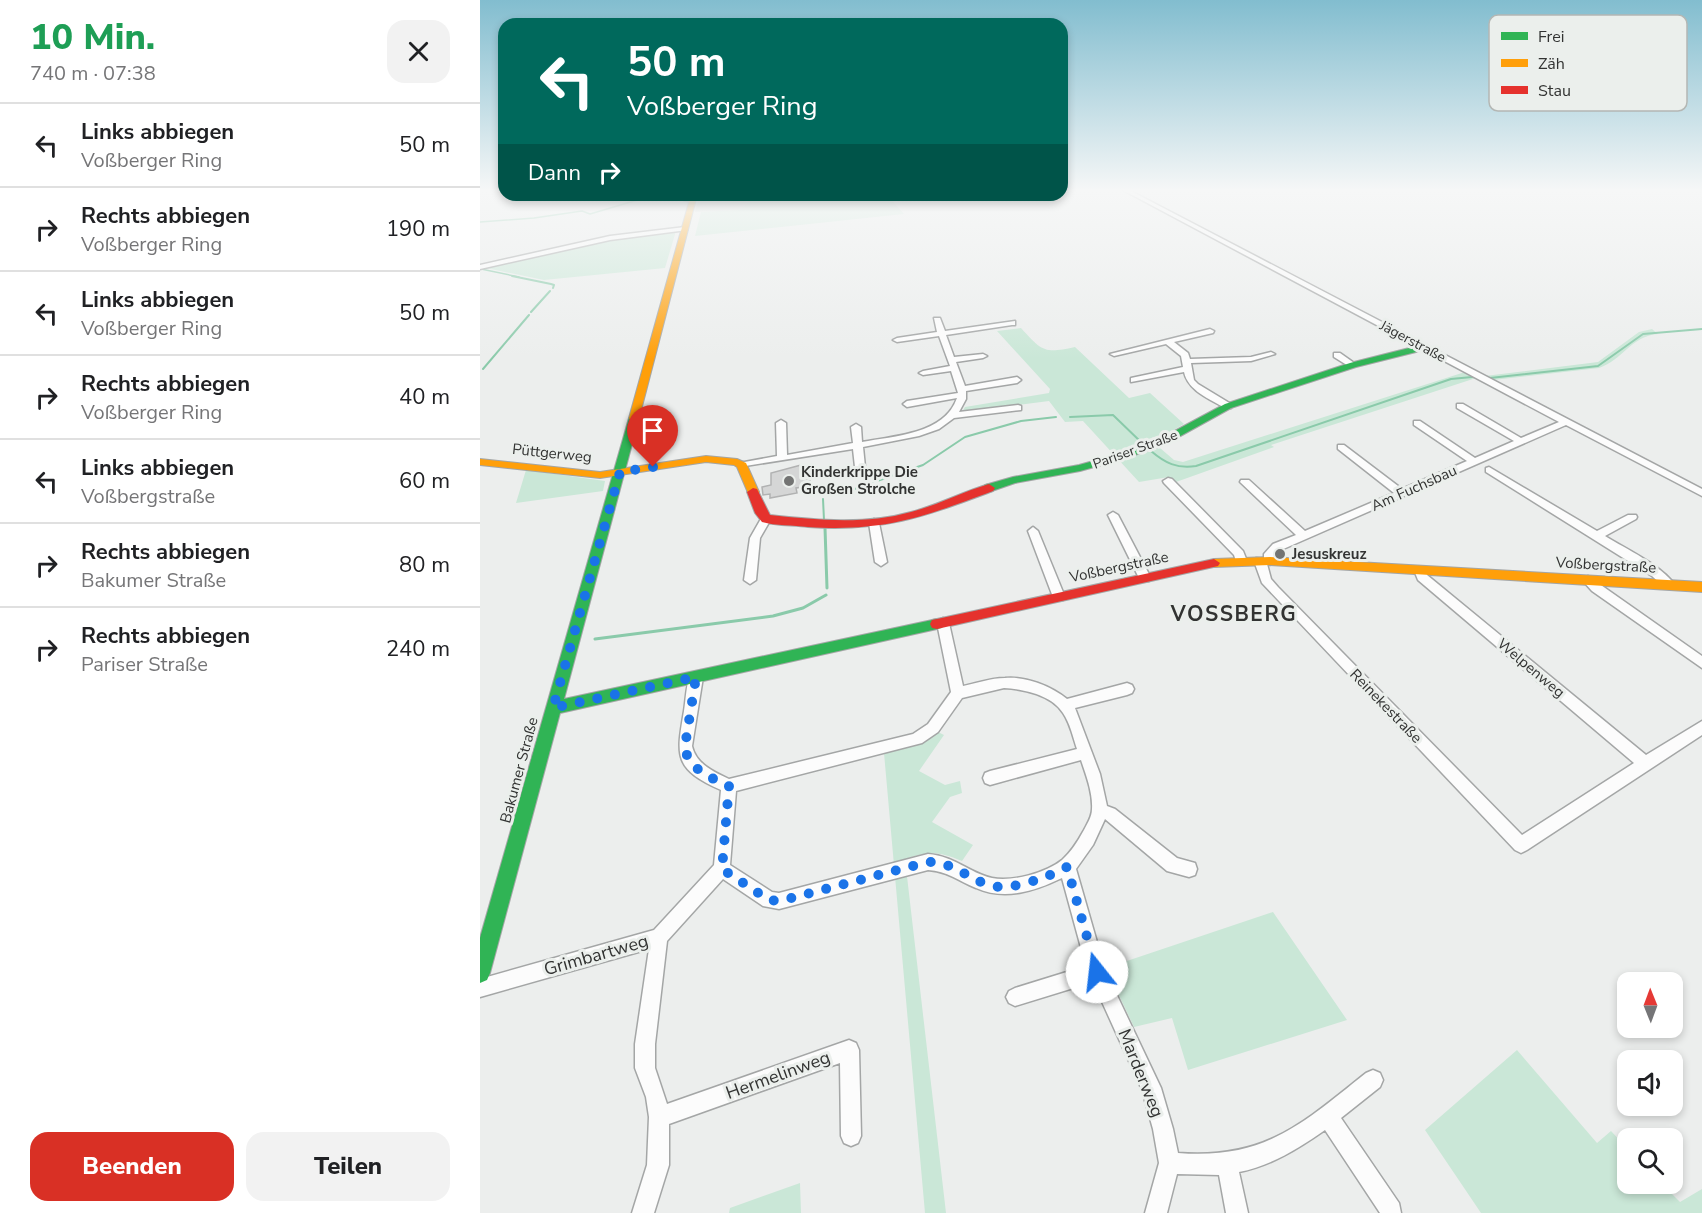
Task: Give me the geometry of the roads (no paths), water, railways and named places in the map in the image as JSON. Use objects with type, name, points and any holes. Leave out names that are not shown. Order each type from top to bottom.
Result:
[{"type":"street","points":[[480,267],[576,246]]},
{"type":"street","name":"Bakumer Straße","points":[[480,973],[681,246]]},
{"type":"street","name":"Jägerstraße","points":[[1231,246],[1702,493]]},
{"type":"street","points":[[937,320],[962,392],[959,407],[952,416]]},
{"type":"street","points":[[897,340],[1012,323]]},
{"type":"street","points":[[1114,354],[1210,331]]},
{"type":"street","points":[[1169,342],[1185,355],[1190,380],[1195,386],[1228,406]]},
{"type":"street","name":"Pariser Straße","points":[[766,519],[832,525],[874,523],[925,513],[1013,480],[1080,468],[1119,457],[1167,440],[1228,406],[1353,365],[1425,348]]},
{"type":"street","points":[[1134,380],[1188,365],[1251,360],[1271,354]]},
{"type":"street","points":[[1337,355],[1353,365]]},
{"type":"street","points":[[923,373],[983,356]]},
{"type":"street","points":[[907,404],[1017,380]]},
{"type":"street","points":[[1460,406],[1520,441]]},
{"type":"street","points":[[620,472],[713,459],[742,465],[919,434],[952,416],[1018,408]]},
{"type":"street","name":"Am Fuchsbau","points":[[1265,561],[1277,547],[1566,422]]},
{"type":"street","points":[[781,423],[782,457]]},
{"type":"street","points":[[1417,423],[1474,461]]},
{"type":"street","points":[[855,427],[860,467]]},
{"type":"street","points":[[1341,447],[1402,494]]},
{"type":"street","name":"Püttgerweg","points":[[480,462],[587,474],[620,472]]},
{"type":"street","points":[[742,465],[761,513],[766,519],[755,538],[750,580]]},
{"type":"street","points":[[1489,470],[1656,573],[1669,585]]},
{"type":"street","points":[[1168,481],[1239,554],[1241,561]]},
{"type":"street","points":[[1245,482],[1303,535]]},
{"type":"street","points":[[1113,515],[1145,578]]},
{"type":"street","points":[[1598,536],[1632,517]]},
{"type":"street","points":[[874,523],[881,562]]},
{"type":"street","points":[[1033,531],[1059,597]]},
{"type":"street","name":"Voßbergstraße","points":[[553,708],[1214,563],[1265,561],[1702,587]]},
{"type":"street","name":"Reinekestraße","points":[[1265,561],[1266,580],[1274,590],[1521,845],[1645,763]]},
{"type":"street","name":"Welpenweg","points":[[1420,570],[1422,577],[1645,763]]},
{"type":"street","points":[[1588,580],[1702,663]]},
{"type":"street","points":[[943,623],[958,693]]},
{"type":"street","points":[[696,677],[685,746],[686,757],[693,766],[729,786],[917,739],[933,728],[958,693],[1012,682],[1030,687],[1066,705],[1070,711],[1098,794],[1100,810],[1095,824],[1067,867],[1009,887],[989,885],[951,865],[928,862],[780,901],[769,900],[722,869],[729,786]]},
{"type":"street","points":[[1066,705],[1127,689]]},
{"type":"street","points":[[1645,763],[1702,727]]},
{"type":"street","points":[[990,778],[1084,753]]},
{"type":"street","points":[[1100,810],[1110,814],[1173,865],[1189,869]]},
{"type":"street","name":"Marderweg","points":[[1067,867],[1097,972],[1151,1088],[1163,1129],[1169,1163],[1156,1213]]},
{"type":"street","name":"Grimbartweg","points":[[480,988],[659,936],[722,869]]},
{"type":"street","points":[[643,1213],[658,1165],[659,1117],[656,1097],[645,1068],[645,1052],[659,936]]},
{"type":"street","points":[[1015,997],[1097,972]]},
{"type":"street","name":"Hermelinweg","points":[[659,1117],[849,1050],[851,1136]]},
{"type":"street","points":[[1169,1163],[1197,1166],[1227,1164],[1255,1156],[1282,1144],[1328,1115],[1373,1080]]},
{"type":"street","points":[[1328,1115],[1391,1211]]},
{"type":"street","points":[[1227,1164],[1237,1213]]},
{"type":"waterway","points":[[481,269],[519,277]]},
{"type":"waterway","points":[[512,276],[551,284],[554,285],[553,288]]},
{"type":"waterway","points":[[531,312],[550,291]]},
{"type":"waterway","points":[[483,369],[529,315]]},
{"type":"waterway","points":[[1490,378],[1598,366],[1643,334],[1702,329]]},
{"type":"waterway","points":[[1151,451],[1172,464],[1183,467],[1196,466],[1451,379],[1472,377]]},
{"type":"waterway","points":[[1070,417],[1113,415],[1143,444]]},
{"type":"waterway","points":[[837,495],[923,465],[965,437],[1021,421],[1056,417]]},
{"type":"waterway","points":[[823,499],[824,520]]},
{"type":"waterway","points":[[825,528],[827,588]]},
{"type":"waterway","points":[[595,639],[773,616],[803,608],[826,595]]},
{"type":"place","name":"Kinderkrippe Die Großen Strolche","points":[[789,481]]},
{"type":"place","name":"Jesuskreuz","points":[[1280,554]]},
{"type":"district","name":"VOSSBERG","points":[[1234,614]]}]
